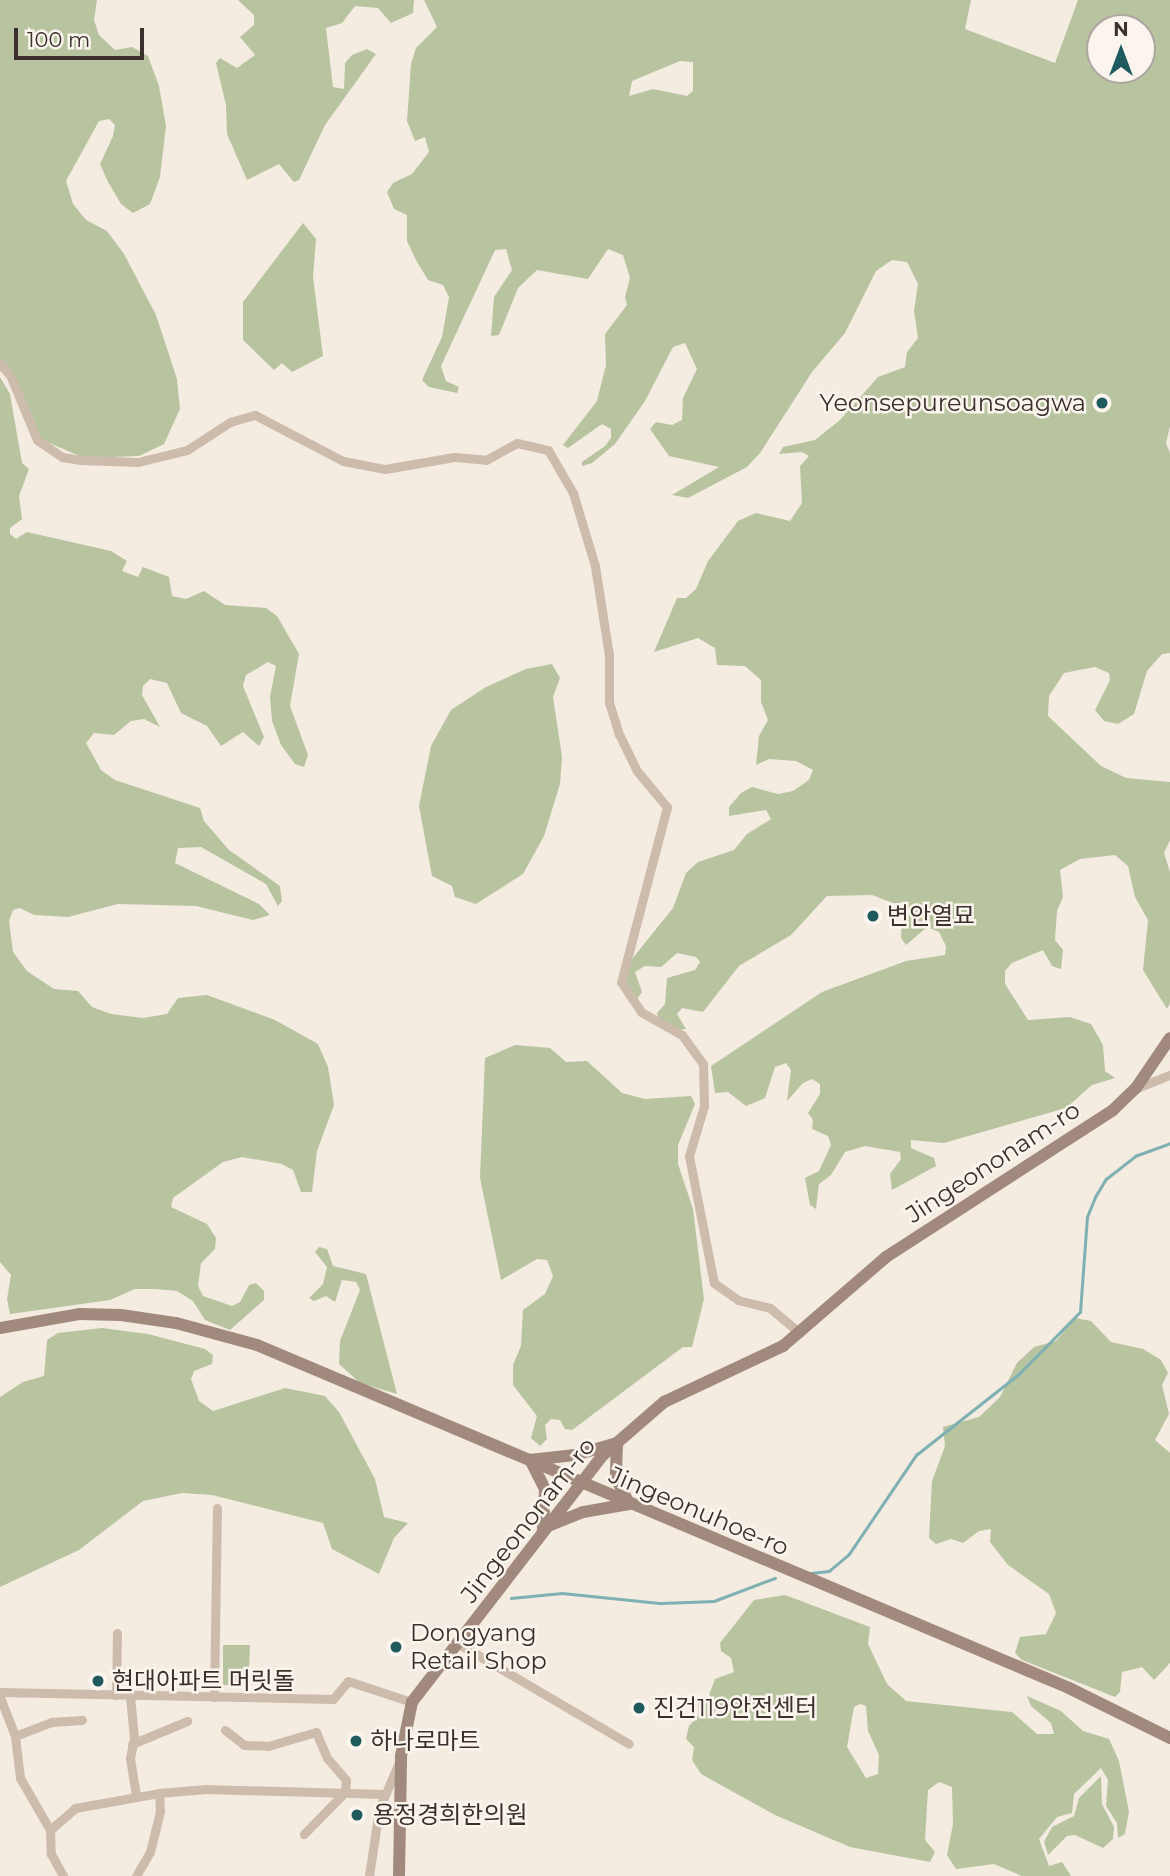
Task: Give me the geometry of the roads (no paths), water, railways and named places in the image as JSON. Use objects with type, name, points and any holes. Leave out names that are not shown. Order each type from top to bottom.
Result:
[{"type":"main road","name":"Jingeononam-ro","points":[[399,1876],[401,1756],[412,1702],[580,1483],[617,1443],[664,1402],[768,1355],[800,1333],[869,1269],[1113,1110],[1136,1088],[1170,1038]]},
{"type":"main road","name":"Jingeonuhoe-ro","points":[[0,1328],[79,1314],[187,1325],[257,1345],[1069,1688],[1170,1738]]},
{"type":"main road","points":[[617,1443],[616,1478],[629,1504],[583,1512],[543,1528],[545,1489],[530,1460],[575,1455],[617,1443]]},
{"type":"street","points":[[0,364],[10,374],[37,440],[62,457],[81,460],[138,462],[187,450],[216,430],[255,415],[343,461],[385,469],[454,457],[486,460],[517,443],[548,450],[573,494],[595,566],[609,655],[609,702],[619,734],[638,771],[667,807],[621,982],[641,1012],[682,1035],[703,1064],[704,1106],[690,1156],[714,1283],[738,1300],[770,1308],[800,1333]]},
{"type":"street","points":[[1136,1088],[1170,1075]]},
{"type":"street","points":[[214,1698],[217,1508]]},
{"type":"street","points":[[116,1695],[117,1633]]},
{"type":"street","points":[[457,1643],[629,1744]]},
{"type":"street","points":[[63,1876],[51,1854],[50,1830],[20,1778],[15,1736],[0,1695],[333,1699],[348,1681],[412,1702]]},
{"type":"street","points":[[130,1696],[136,1796]]},
{"type":"street","points":[[15,1736],[52,1723],[82,1720]]},
{"type":"street","points":[[132,1744],[187,1721]]},
{"type":"street","points":[[225,1730],[244,1745],[268,1746],[316,1732],[327,1758],[346,1780],[345,1792],[304,1834]]},
{"type":"street","points":[[369,1876],[384,1794],[401,1756]]},
{"type":"street","points":[[50,1830],[75,1808],[159,1793],[206,1789],[384,1794]]},
{"type":"street","points":[[136,1876],[150,1852],[160,1811],[159,1793]]},
{"type":"waterway","points":[[811,1573],[829,1571],[849,1554],[916,1455],[1019,1374],[1080,1312],[1087,1217],[1095,1197],[1106,1179],[1135,1156],[1170,1143]]},
{"type":"waterway","points":[[511,1598],[562,1593],[661,1603],[714,1601],[775,1578]]},
{"type":"place","name":"Yeonsepureunsoagwa","points":[[1102,403]]},
{"type":"place","name":"변안열묘","points":[[873,916]]},
{"type":"place","name":"Dongyang Retail Shop","points":[[396,1647]]},
{"type":"place","name":"현대아파트 머릿돌","points":[[98,1681]]},
{"type":"place","name":"진건119안전센터","points":[[639,1708]]},
{"type":"place","name":"하나로마트","points":[[356,1741]]},
{"type":"place","name":"용정경희한의원","points":[[357,1815]]}]
